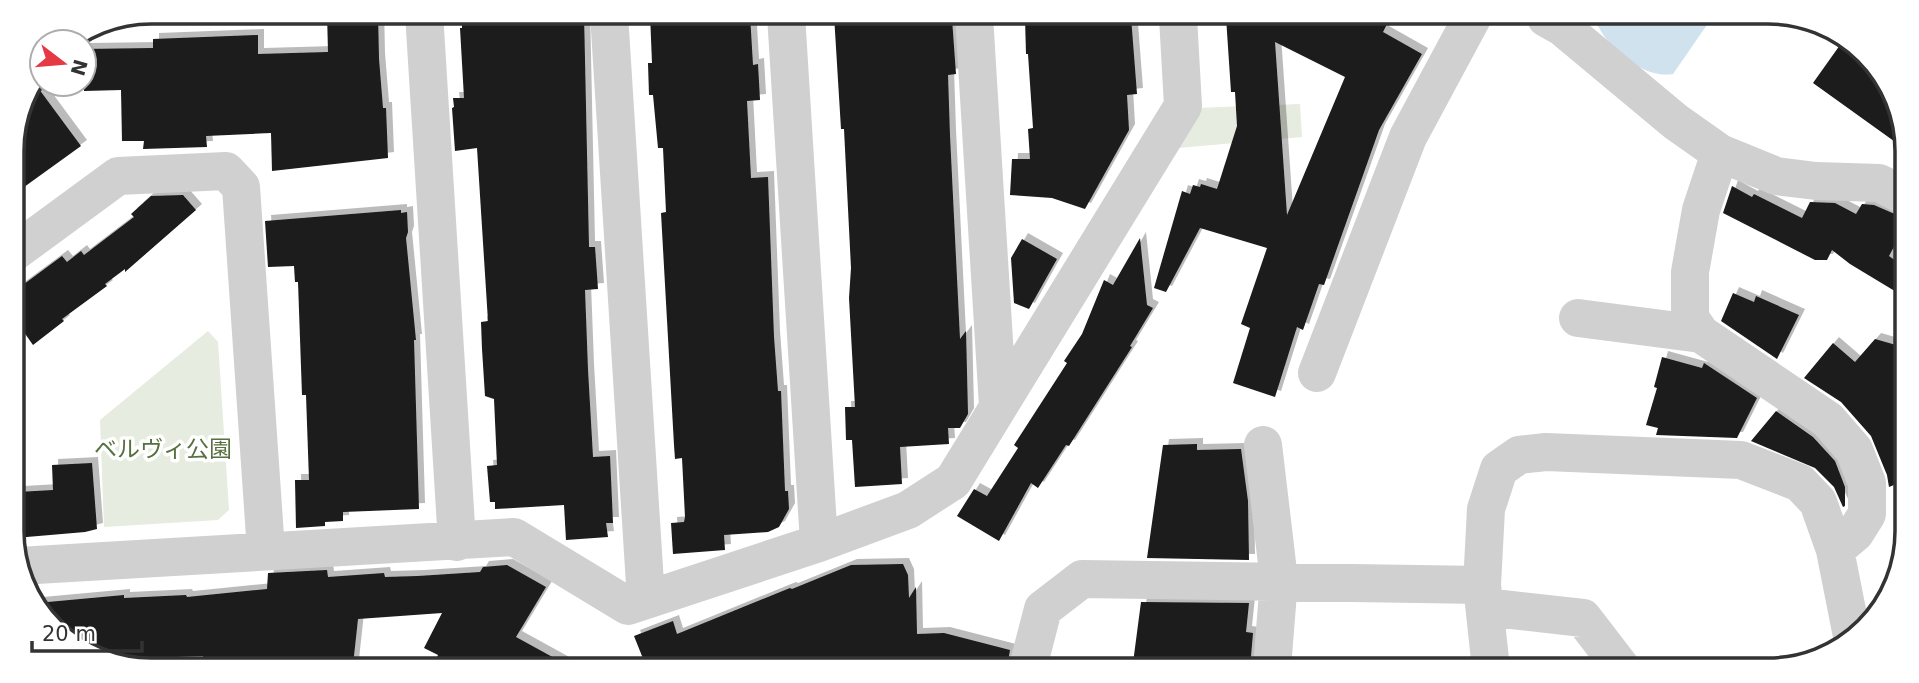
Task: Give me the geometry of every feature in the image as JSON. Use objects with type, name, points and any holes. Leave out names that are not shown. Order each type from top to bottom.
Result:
[{"type":"street","points":[[425,24],[457,542]]},
{"type":"street","points":[[610,24],[646,600]]},
{"type":"street","points":[[787,24],[819,543]]},
{"type":"street","points":[[974,24],[998,406]]},
{"type":"street","points":[[29,565],[514,537],[628,606],[819,543],[908,510],[953,481],[1183,106],[1178,24]]},
{"type":"street","points":[[1317,373],[1408,137],[1469,24]]},
{"type":"street","points":[[1558,24],[1676,122],[1720,153],[1776,176],[1816,181],[1879,183],[1895,191]]},
{"type":"street","points":[[1720,153],[1701,210],[1690,272],[1690,318],[1701,334],[1828,420],[1854,450],[1867,484],[1867,514],[1855,533],[1835,550]]},
{"type":"street","points":[[25,244],[118,176],[226,171],[241,187],[266,551]]},
{"type":"street","points":[[1578,318],[1701,334]]},
{"type":"street","points":[[1263,445],[1279,580],[1273,658]]},
{"type":"street","points":[[1490,658],[1483,596],[1486,509],[1499,469],[1519,455],[1546,452],[1741,460],[1800,483],[1818,502],[1835,550],[1850,627]]},
{"type":"street","points":[[1030,658],[1043,609],[1082,579],[1279,580],[1483,596],[1583,618],[1614,658]]},
{"type":"green space","points":[[1300,104],[1302,137],[1178,148],[1197,108]]},
{"type":"green space","name":"ベルヴィ公園","points":[[208,331],[218,342],[229,510],[218,520],[104,527],[100,420]]},
{"type":"water","points":[[1596,24],[1708,24],[1673,74],[1655,73],[1638,66],[1615,49]]},
{"type":"building","points":[[327,24],[378,24],[388,158],[272,171],[271,133],[206,136],[207,147],[143,149],[144,141],[122,141],[121,90],[98,91],[98,49],[153,48],[153,39],[258,35],[258,54],[328,52]]},
{"type":"building","points":[[462,24],[584,24],[589,247],[595,247],[598,289],[585,290],[588,370],[593,457],[610,456],[613,523],[606,523],[608,537],[566,540],[564,505],[495,509],[495,502],[490,502],[487,466],[497,465],[494,399],[485,396],[482,349],[481,322],[488,321],[477,148],[455,151],[452,108],[453,98],[464,98]]},
{"type":"building","points":[[650,24],[751,24],[753,65],[758,64],[760,100],[747,101],[751,178],[768,177],[774,337],[778,391],[781,391],[785,491],[788,491],[789,509],[779,527],[768,532],[724,535],[725,550],[673,554],[671,523],[684,522],[685,517],[682,458],[675,459],[661,213],[666,212],[663,148],[658,148],[653,95],[649,95],[648,63],[652,63]]},
{"type":"building","points":[[835,24],[952,24],[956,74],[948,75],[950,136],[960,339],[966,331],[968,414],[960,428],[948,428],[949,444],[900,447],[902,484],[855,487],[852,440],[846,440],[845,407],[855,407],[844,129],[841,129]]},
{"type":"building","points":[[1025,24],[1132,24],[1137,94],[1127,95],[1129,130],[1085,209],[1052,198],[1010,195],[1012,159],[1030,159],[1028,129],[1033,128]]},
{"type":"building","points":[[1226,24],[1387,24],[1383,32],[1422,54],[1379,130],[1324,285],[1319,284],[1303,330],[1297,327],[1275,397],[1233,383],[1250,328],[1241,324],[1267,248],[1200,228],[1166,292],[1154,288],[1182,191],[1190,194],[1193,185],[1200,187],[1201,184],[1217,189],[1237,126],[1235,92],[1231,92]],"holes":[[[1275,42],[1345,77],[1287,215]]]},
{"type":"building","points":[[1839,47],[1863,68],[1878,88],[1890,118],[1894,141],[1813,83]]},
{"type":"building","points":[[36,98],[46,98],[81,146],[25,186],[25,143],[29,118]]},
{"type":"building","points":[[1732,186],[1802,218],[1810,202],[1835,203],[1856,214],[1862,204],[1874,205],[1895,214],[1895,245],[1889,256],[1895,260],[1895,291],[1832,250],[1827,260],[1815,260],[1723,213]]},
{"type":"building","points":[[183,195],[196,210],[125,272],[125,269],[105,284],[107,286],[62,319],[64,321],[33,345],[25,333],[25,284],[62,256],[67,262],[81,251],[84,255],[134,217],[131,214],[151,196]]},
{"type":"building","points":[[401,210],[401,213],[407,212],[406,238],[416,340],[419,509],[343,512],[343,521],[325,522],[325,526],[296,528],[295,480],[309,480],[306,395],[302,395],[298,282],[295,282],[294,266],[268,267],[265,221]]},
{"type":"building","points":[[1140,238],[1147,305],[1153,308],[1130,346],[1132,347],[1069,446],[1066,445],[1038,488],[1031,483],[999,541],[957,516],[974,489],[987,496],[1018,448],[1014,445],[1067,363],[1064,361],[1082,334],[1104,280],[1113,285]]},
{"type":"building","points":[[1022,239],[1057,259],[1029,309],[1014,303],[1011,258]]},
{"type":"building","points":[[1733,293],[1754,302],[1756,296],[1799,315],[1777,359],[1721,321]]},
{"type":"building","points":[[1875,339],[1895,345],[1895,484],[1889,487],[1887,475],[1871,436],[1841,402],[1804,378],[1833,343],[1855,362]]},
{"type":"building","points":[[1662,357],[1702,368],[1704,363],[1757,398],[1737,438],[1656,435],[1658,428],[1646,425],[1657,388],[1654,387]]},
{"type":"building","points":[[1776,411],[1813,437],[1835,461],[1845,487],[1845,506],[1843,507],[1834,487],[1815,468],[1751,441]]},
{"type":"building","points":[[1197,444],[1197,450],[1241,449],[1248,501],[1249,560],[1147,558],[1163,445]]},
{"type":"building","points":[[92,463],[97,529],[25,537],[24,492],[53,490],[52,465]]},
{"type":"building","points":[[903,564],[908,575],[909,598],[916,587],[917,634],[944,633],[1010,650],[1009,658],[643,658],[634,636],[673,621],[677,634],[851,565]]},
{"type":"building","points":[[507,565],[546,587],[516,637],[554,658],[436,658],[438,655],[424,648],[442,613],[358,619],[354,658],[135,657],[111,652],[81,637],[68,627],[46,602],[124,595],[124,598],[187,597],[267,589],[268,573],[327,570],[328,577],[384,573],[385,577],[480,572],[483,567]]},
{"type":"building","points":[[1141,602],[1249,603],[1246,632],[1253,633],[1251,658],[1134,658]]}]
